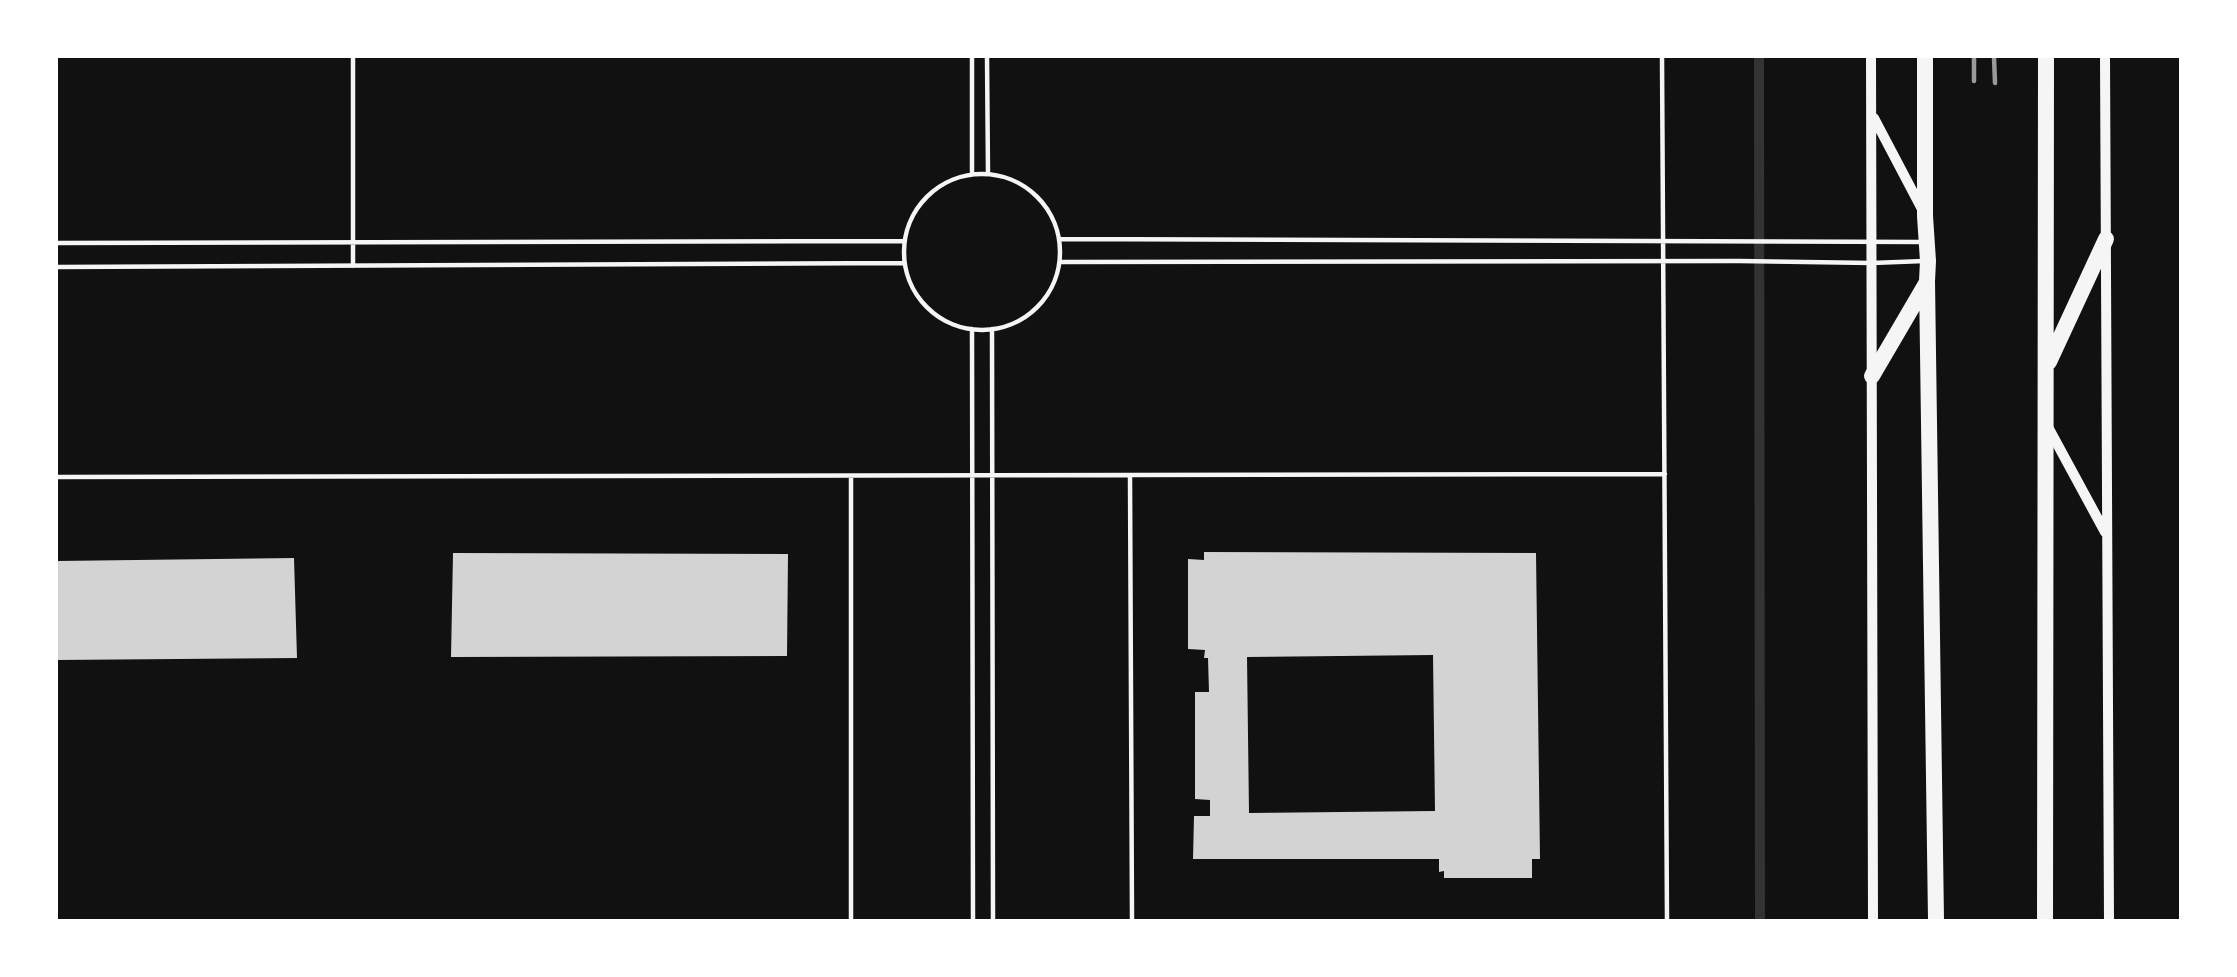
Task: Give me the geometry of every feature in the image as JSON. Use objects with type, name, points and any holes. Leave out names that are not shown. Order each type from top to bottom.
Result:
[{"type":"highway","points":[[1925,57],[1925,216],[1929,261],[1927,281],[1936,920]]},
{"type":"highway","points":[[2045,920],[2046,57]]},
{"type":"highway","points":[[2046,368],[2106,239]]},
{"type":"highway","points":[[1872,376],[1927,281]]},
{"type":"street","points":[[1872,57],[1873,920]]},
{"type":"street","points":[[2105,57],[2109,920]]},
{"type":"street","points":[[1872,115],[1925,216]]},
{"type":"street","points":[[2046,423],[2107,535]]},
{"type":"lane","points":[[353,57],[353,266]]},
{"type":"lane","points":[[972,57],[972,174]]},
{"type":"lane","points":[[987,57],[988,174]]},
{"type":"lane","points":[[1662,57],[1667,920]]},
{"type":"lane","points":[[988,174],[1000,175],[1021,183],[1039,198],[1053,217],[1060,239],[1060,262],[1054,284],[1042,304],[1024,318],[1003,327],[972,329],[957,326],[937,317],[921,302],[910,284],[903,263],[903,241],[909,220],[921,202],[937,187],[956,177],[988,174]]},
{"type":"lane","points":[[1060,239],[1927,242]]},
{"type":"lane","points":[[57,243],[903,241]]},
{"type":"lane","points":[[1060,262],[1739,261],[1872,263],[1929,261]]},
{"type":"lane","points":[[57,267],[903,263]]},
{"type":"lane","points":[[972,329],[973,920]]},
{"type":"lane","points":[[992,329],[993,920]]},
{"type":"lane","points":[[57,477],[1665,474]]},
{"type":"lane","points":[[851,476],[851,920]]},
{"type":"lane","points":[[1130,476],[1132,920]]},
{"type":"building","points":[[1204,552],[1536,553],[1540,859],[1532,859],[1532,878],[1444,878],[1444,871],[1439,872],[1439,859],[1193,859],[1194,816],[1210,816],[1210,800],[1195,799],[1195,692],[1209,692],[1208,658],[1204,658],[1205,650],[1188,649],[1188,559],[1204,560]],"holes":[[[1433,655],[1435,811],[1249,813],[1247,657]]]},
{"type":"building","points":[[453,553],[788,554],[787,656],[451,657]]},
{"type":"building","points":[[294,558],[297,658],[57,660],[57,561]]},
{"type":"waterway","points":[[1759,57],[1760,920]]},
{"type":"railway","points":[[1974,57],[1974,81]]},
{"type":"railway","points":[[1994,57],[1995,83]]}]
